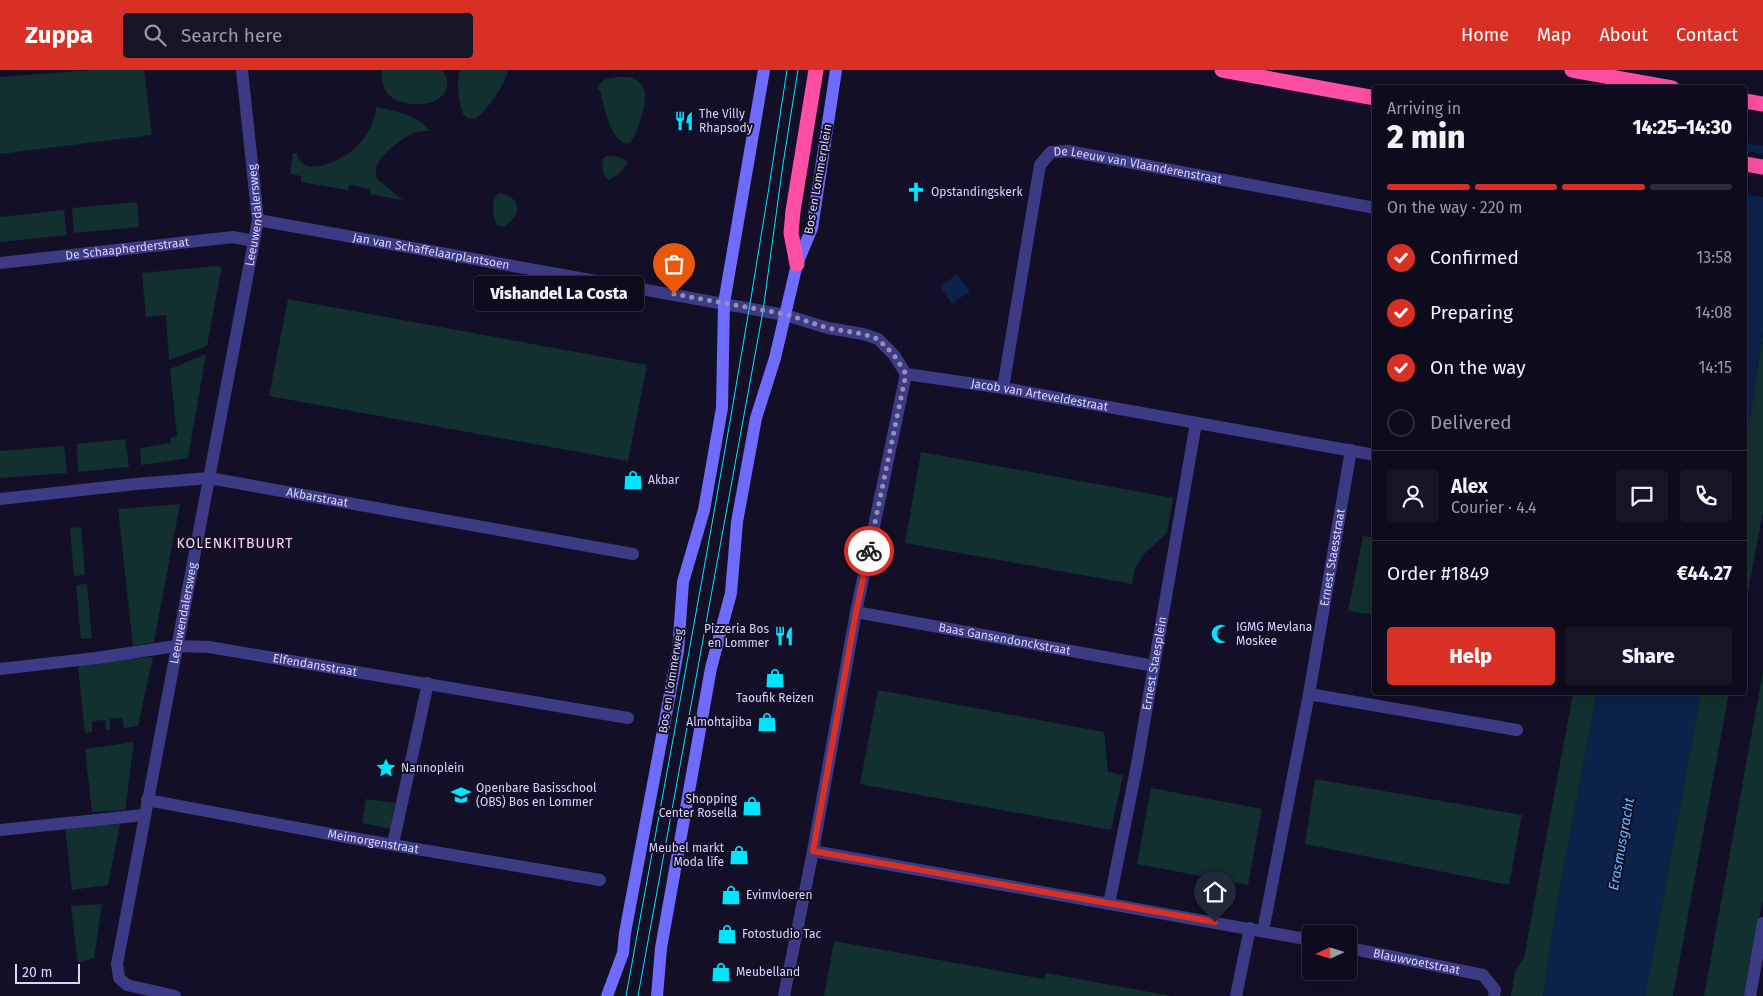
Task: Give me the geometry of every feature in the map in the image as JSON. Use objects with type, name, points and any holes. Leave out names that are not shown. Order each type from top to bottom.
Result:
[{"type":"highway","points":[[797,264],[791,233],[793,211],[816,70]]},
{"type":"highway","points":[[1222,70],[1372,97]]},
{"type":"highway","points":[[1572,70],[1658,85]]},
{"type":"highway","points":[[1747,101],[1763,104]]},
{"type":"highway","points":[[1747,164],[1763,167]]},
{"type":"main road","points":[[724,303],[764,70]]},
{"type":"main road","name":"Bos en Lommerplein","points":[[785,314],[797,264],[812,228],[836,70]]},
{"type":"main road","name":"Bos en Lommerweg","points":[[606,996],[623,953],[624,933],[678,651],[683,582],[704,510],[722,408],[724,303]]},
{"type":"main road","points":[[657,996],[661,948],[711,668],[731,593],[737,522],[756,418],[775,358],[785,314]]},
{"type":"street","name":"Leeuwendalersweg","points":[[175,996],[126,985],[119,978],[117,964],[258,220],[242,70]]},
{"type":"street","name":"De Leeuw van Vlaanderenstraat","points":[[1003,388],[1040,165],[1052,152],[1068,151],[1372,207]]},
{"type":"street","name":"Jan van Schaffelaarplantsoen","points":[[258,220],[724,303]]},
{"type":"street","name":"De Schaapherderstraat","points":[[0,263],[233,237],[253,241]]},
{"type":"street","points":[[724,303],[785,314],[828,328],[863,334],[878,339],[894,355],[906,374],[856,612],[813,851],[784,996]]},
{"type":"street","name":"Jacob van Arteveldestraat","points":[[906,374],[1003,388],[1372,454]]},
{"type":"street","name":"Ernest Staesplein","points":[[1109,904],[1154,666],[1196,423]]},
{"type":"street","name":"Ernest Staesstraat","points":[[1264,931],[1309,694],[1351,450]]},
{"type":"street","name":"Akbarstraat","points":[[0,500],[136,484],[209,478],[633,554]]},
{"type":"street","name":"Baas Gansendonckstraat","points":[[856,612],[1154,666]]},
{"type":"street","name":"Elfendansstraat","points":[[0,669],[96,658],[176,646],[209,647],[628,718]]},
{"type":"street","points":[[392,844],[428,683]]},
{"type":"street","points":[[1309,694],[1517,730]]},
{"type":"street","name":"Meimorgenstraat","points":[[147,800],[600,880]]},
{"type":"street","points":[[0,830],[144,815]]},
{"type":"street","points":[[813,851],[1302,938]]},
{"type":"street","points":[[1750,996],[1763,923]]},
{"type":"street","points":[[1236,996],[1250,928]]},
{"type":"street","name":"Blauwvoetstraat","points":[[1358,950],[1483,975],[1495,990],[1494,996]]},
{"type":"green space","points":[[91,70],[144,70],[152,135],[0,154],[0,77]]},
{"type":"green space","points":[[382,70],[443,70],[447,82],[445,92],[439,99],[429,103],[406,103],[395,99],[385,91]]},
{"type":"green space","points":[[460,70],[508,70],[504,82],[495,96],[485,110],[475,119],[467,118],[463,114],[458,92]]},
{"type":"green space","points":[[630,77],[642,85],[645,102],[636,132],[630,143],[625,144],[619,140],[611,127],[600,90],[597,90],[599,85],[606,79]]},
{"type":"green space","points":[[376,107],[412,117],[425,125],[429,131],[417,132],[399,142],[387,152],[376,168],[378,180],[403,200],[370,194],[370,189],[349,185],[348,190],[301,182],[301,176],[290,174],[293,153],[297,153],[300,161],[306,166],[314,167],[333,162],[349,153],[359,144],[370,129]]},
{"type":"green space","points":[[606,156],[621,158],[626,160],[627,164],[618,175],[609,180],[605,176],[603,168],[603,159]]},
{"type":"green space","points":[[499,193],[512,198],[517,207],[514,218],[503,227],[496,224],[493,212],[494,199]]},
{"type":"green space","points":[[137,202],[139,227],[74,233],[72,208]]},
{"type":"green space","points":[[64,210],[67,235],[0,242],[0,217]]},
{"type":"green space","points":[[221,267],[221,271],[207,346],[169,360],[166,315],[146,317],[142,273]]},
{"type":"green space","points":[[288,299],[647,365],[628,461],[269,396]]},
{"type":"green space","points":[[1763,333],[1763,512],[1747,597],[1747,435]]},
{"type":"green space","points":[[206,354],[188,458],[141,465],[140,448],[171,443],[170,438],[177,436],[170,369]]},
{"type":"green space","points":[[125,439],[129,467],[78,472],[77,444]]},
{"type":"green space","points":[[64,446],[67,473],[0,478],[0,451]]},
{"type":"green space","points":[[921,452],[1173,498],[1167,533],[1144,554],[1135,568],[1132,584],[905,543]]},
{"type":"green space","points":[[180,504],[154,642],[133,646],[118,509]]},
{"type":"green space","points":[[81,527],[85,575],[74,576],[70,528]]},
{"type":"green space","points":[[1363,536],[1372,538],[1372,615],[1348,611]]},
{"type":"green space","points":[[87,584],[92,638],[81,639],[76,585]]},
{"type":"green space","points":[[153,657],[138,726],[124,728],[122,718],[110,719],[110,730],[106,730],[105,720],[92,721],[92,732],[85,733],[78,667],[81,663]]},
{"type":"green space","points":[[1763,671],[1763,899],[1744,996],[1704,996]]},
{"type":"green space","points":[[878,690],[1104,732],[1108,772],[1123,775],[1111,830],[860,784]]},
{"type":"green space","points":[[1573,695],[1597,695],[1557,903],[1543,996],[1511,996],[1515,972],[1524,958]]},
{"type":"green space","points":[[1701,695],[1729,695],[1673,996],[1645,996]]},
{"type":"green space","points":[[134,742],[125,810],[92,812],[85,749]]},
{"type":"green space","points":[[1315,779],[1522,815],[1509,885],[1305,844]]},
{"type":"green space","points":[[1151,788],[1262,809],[1248,885],[1137,864]]},
{"type":"green space","points":[[366,799],[395,803],[391,829],[362,823]]},
{"type":"green space","points":[[120,824],[108,885],[72,890],[65,827]]},
{"type":"green space","points":[[102,904],[94,958],[78,963],[71,906]]},
{"type":"green space","points":[[834,941],[1044,979],[1046,973],[1171,996],[824,996]]},
{"type":"water","points":[[1763,70],[1763,333],[1747,435],[1747,85],[1717,85]]},
{"type":"water","points":[[957,274],[970,291],[952,304],[940,287]]},
{"type":"water","name":"Erasmusgracht","points":[[1597,695],[1701,695],[1645,996],[1543,996],[1557,903]]},
{"type":"pier","points":[[1708,70],[1763,70],[1763,146],[1747,143],[1747,85],[1706,85]]},
{"type":"pier","points":[[1747,151],[1763,154],[1763,197],[1747,194]]},
{"type":"tram line","points":[[626,996],[731,418],[787,70]]},
{"type":"tram line","points":[[638,996],[763,311],[798,70]]},
{"type":"way so far","points":[[674,294],[785,314],[828,328],[863,334],[878,339],[894,355],[906,374],[869,551]]},
{"type":"place","name":"The Villy Rhapsody","points":[[684,121]]},
{"type":"place","name":"Opstandingskerk","points":[[916,192]]},
{"type":"place","name":"Vishandel La Costa","points":[[674,294]]},
{"type":"place","name":"Akbar","points":[[633,480]]},
{"type":"place","name":"IGMG Mevlana Moskee","points":[[1221,634]]},
{"type":"place","name":"Pizzeria Bos en Lommer","points":[[784,636]]},
{"type":"place","name":"Taoufik Reizen","points":[[775,678]]},
{"type":"place","name":"Almohtajiba","points":[[767,722]]},
{"type":"place","name":"Nannoplein","points":[[386,768]]},
{"type":"place","name":"Openbare Basisschool (OBS) Bos en Lommer","points":[[461,795]]},
{"type":"place","name":"Shopping Center Rosella","points":[[752,806]]},
{"type":"place","name":"Meubel markt Moda life","points":[[739,855]]},
{"type":"place","name":"Evimvloeren","points":[[731,895]]},
{"type":"place","name":"Fotostudio Tac","points":[[727,934]]},
{"type":"place","name":"Meubelland","points":[[721,972]]},
{"type":"district","name":"KOLENKITBUURT","points":[[235,543]]},
{"type":"route","points":[[869,551],[856,612],[813,851],[1215,922]]}]
